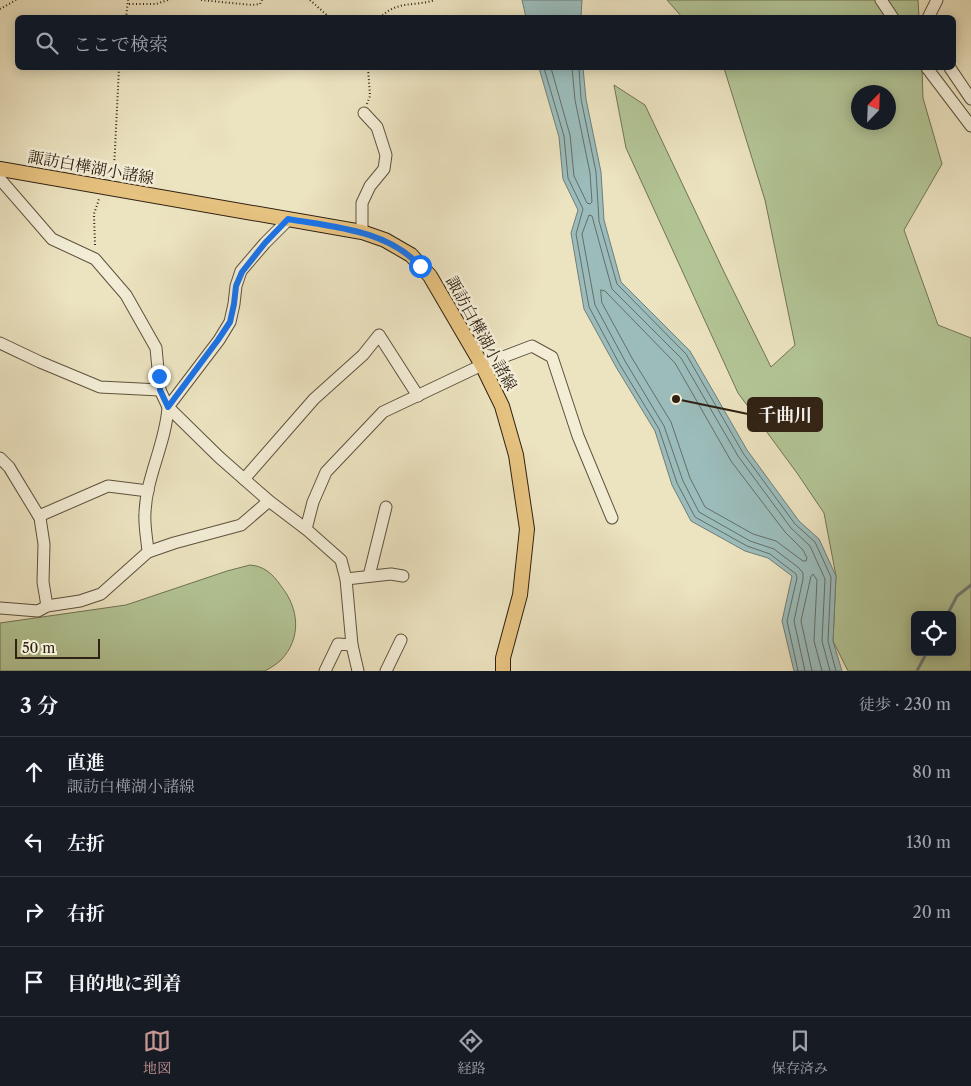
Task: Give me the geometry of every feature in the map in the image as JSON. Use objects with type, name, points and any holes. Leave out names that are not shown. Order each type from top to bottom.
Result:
[{"type":"main road","name":"諏訪白樺湖小諸線","points":[[0,169],[362,232],[385,240],[411,255],[430,276],[482,365],[502,406],[516,455],[527,529],[520,595],[503,658],[503,671]]},
{"type":"street","points":[[881,0],[891,15]]},
{"type":"street","points":[[929,15],[936,0]]},
{"type":"street","points":[[929,70],[971,126]]},
{"type":"street","points":[[951,70],[971,100]]},
{"type":"street","points":[[362,232],[362,203],[370,186],[384,169],[386,155],[377,126],[364,113]]},
{"type":"street","points":[[0,179],[52,239],[95,259],[126,294],[156,348],[160,390],[168,407],[219,457],[269,501],[306,528],[341,560],[346,579],[352,645],[358,671]]},
{"type":"street","points":[[148,552],[144,513],[148,491],[168,420],[168,407],[230,322],[236,286],[242,272],[265,243],[288,219]]},
{"type":"street","points":[[244,479],[314,399],[363,354],[379,335],[418,396]]},
{"type":"street","points":[[0,343],[100,387],[160,390]]},
{"type":"street","points":[[306,528],[313,502],[326,472],[383,412],[482,365],[532,346],[552,357],[578,436],[612,518]]},
{"type":"street","points":[[0,458],[9,467],[39,516],[44,544],[43,582],[48,606]]},
{"type":"street","points":[[39,516],[108,486],[148,491]]},
{"type":"street","points":[[0,608],[38,611],[48,606],[80,601],[101,594],[148,552],[242,525],[269,501]]},
{"type":"street","points":[[369,576],[386,506]]},
{"type":"street","points":[[346,579],[391,574],[403,576]]},
{"type":"street","points":[[386,671],[401,640]]},
{"type":"street","points":[[325,671],[338,644],[352,645]]},
{"type":"path","points":[[0,9],[16,0]]},
{"type":"path","points":[[127,15],[128,0]]},
{"type":"path","points":[[129,4],[156,4],[168,0]]},
{"type":"path","points":[[201,0],[252,5],[260,4],[262,0]]},
{"type":"path","points":[[310,0],[327,15]]},
{"type":"path","points":[[383,15],[387,10],[402,3],[434,0]]},
{"type":"path","points":[[95,259],[94,214],[103,188],[114,169],[119,70]]},
{"type":"path","points":[[364,113],[370,96],[368,70]]},
{"type":"green space","points":[[667,0],[918,0],[919,15],[680,15]]},
{"type":"green space","points":[[725,70],[922,70],[923,98],[942,164],[904,230],[938,325],[971,338],[971,671],[848,671],[833,641],[836,576],[824,513],[738,393],[626,148],[614,85],[645,105],[771,367],[795,345],[765,200]]},
{"type":"green space","points":[[250,565],[268,571],[275,578],[292,604],[296,623],[295,633],[288,651],[279,661],[265,671],[0,671],[0,623],[126,605]]},
{"type":"water","points":[[522,0],[582,0],[581,15],[526,15]]},
{"type":"water","points":[[540,70],[583,70],[586,99],[601,172],[604,220],[621,282],[690,351],[747,450],[799,521],[819,539],[836,576],[833,641],[842,671],[794,671],[782,621],[792,576],[768,558],[745,551],[691,521],[672,485],[655,431],[616,367],[584,309],[571,233],[578,210],[563,179],[559,137]]},
{"type":"waterway","points":[[949,611],[957,596],[971,585]]},
{"type":"waterway","points":[[917,671],[925,656]]},
{"type":"place","name":"千曲川","points":[[676,399]]},
{"type":"route","points":[[159,376],[160,390],[168,407],[230,322],[236,286],[242,272],[265,243],[288,219],[362,232],[385,240],[411,255],[420,266]]}]
